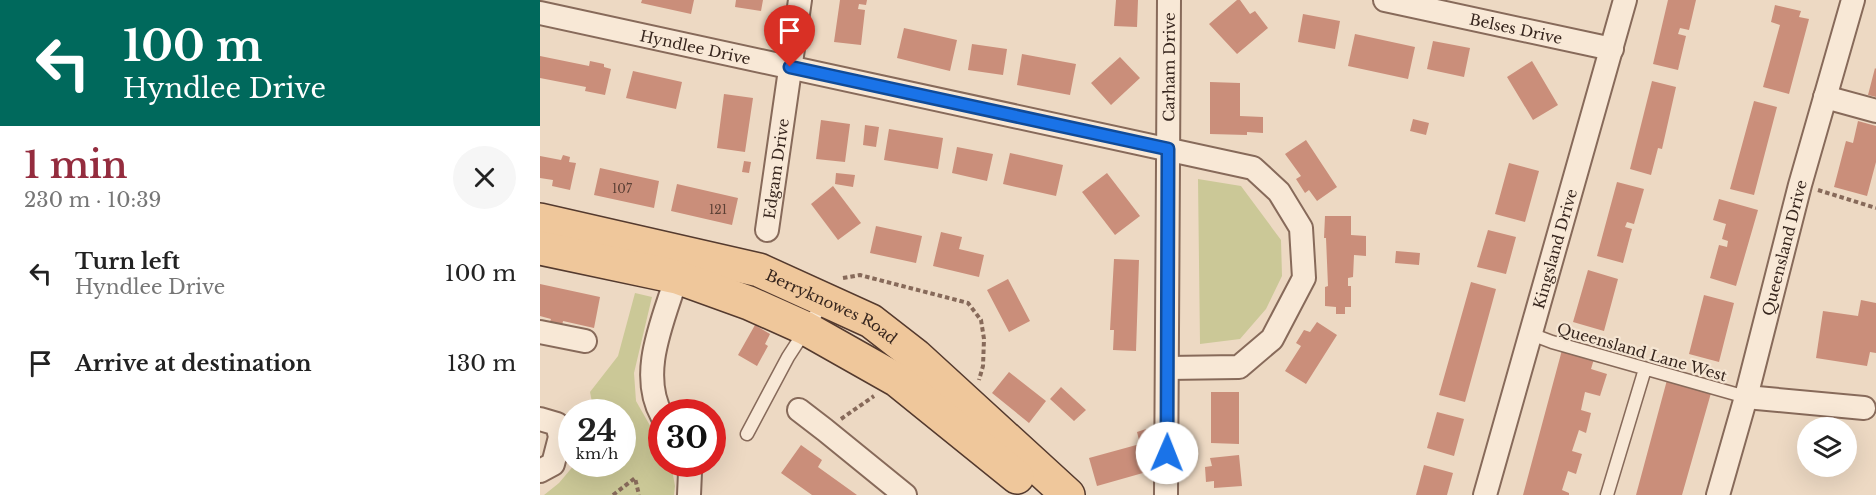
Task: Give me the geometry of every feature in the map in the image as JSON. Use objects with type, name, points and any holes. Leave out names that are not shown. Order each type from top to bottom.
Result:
[{"type":"main road","name":"Berryknowes Road","points":[[540,220],[680,264],[749,303],[805,328],[897,380],[1040,495]]},
{"type":"main road","name":"Berryknowes Road","points":[[540,248],[680,264],[759,270],[834,289],[916,356],[1068,495]]},
{"type":"street","name":"Edgam Drive","points":[[766,230],[800,0]]},
{"type":"street","name":"Carham Drive","points":[[1166,495],[1169,0]]},
{"type":"street","name":"Belses Drive","points":[[1385,0],[1612,49]]},
{"type":"street","name":"Kingsland Drive","points":[[1485,495],[1625,0]]},
{"type":"street","name":"Queensland Drive","points":[[1718,495],[1746,397],[1800,185],[1853,0]]},
{"type":"street","name":"Hyndlee Drive","points":[[540,13],[1253,168],[1279,192],[1300,228],[1304,278],[1272,339],[1239,368],[1168,368]]},
{"type":"street","points":[[1825,97],[1876,111]]},
{"type":"street","points":[[655,399],[652,368],[659,335],[680,264]]},
{"type":"street","points":[[540,332],[585,341]]},
{"type":"street","points":[[1746,397],[1864,408]]},
{"type":"street","points":[[799,410],[905,495]]},
{"type":"street","points":[[540,419],[557,424],[560,437],[553,464],[540,471]]},
{"type":"street","points":[[689,495],[690,477]]},
{"type":"lane","points":[[747,434],[805,328],[834,289]]},
{"type":"lane","name":"Queensland Lane West","points":[[1531,334],[1746,397]]},
{"type":"lane","points":[[1607,495],[1645,369]]},
{"type":"path","points":[[1800,185],[1876,208]]},
{"type":"path","points":[[834,289],[860,275],[968,303],[981,320],[984,339],[983,366],[978,383]]},
{"type":"path","points":[[825,430],[897,380]]},
{"type":"path","points":[[613,495],[635,478],[639,495]]},
{"type":"shaded area","points":[[1198,179],[1241,186],[1281,240],[1282,276],[1266,309],[1240,339],[1200,344]]},
{"type":"shaded area","points":[[635,293],[652,297],[634,373],[636,399],[591,399],[590,392],[618,356]]},
{"type":"shaded area","points":[[636,401],[648,422],[648,477],[673,477],[675,486],[674,495],[544,495],[564,477],[636,477]]},
{"type":"building","points":[[642,0],[694,0],[691,14],[641,3]]},
{"type":"building","points":[[736,0],[763,0],[761,11],[735,7]]},
{"type":"building","points":[[840,0],[867,0],[866,5],[859,4],[858,9],[865,10],[861,45],[834,42]]},
{"type":"building","points":[[1116,0],[1138,0],[1137,27],[1114,26]]},
{"type":"building","points":[[1237,0],[1240,0],[1250,14],[1255,11],[1268,28],[1237,54],[1209,24]]},
{"type":"building","points":[[1668,0],[1696,0],[1689,30],[1680,28],[1678,34],[1686,36],[1678,70],[1653,64]]},
{"type":"building","points":[[1775,5],[1801,11],[1799,17],[1809,19],[1789,94],[1763,87],[1780,25],[1771,22]]},
{"type":"building","points":[[1303,14],[1340,21],[1335,49],[1298,42]]},
{"type":"building","points":[[904,28],[957,40],[950,71],[897,58]]},
{"type":"building","points":[[1355,34],[1415,47],[1408,79],[1348,66]]},
{"type":"building","points":[[1433,41],[1470,48],[1464,77],[1427,69]]},
{"type":"building","points":[[972,44],[1007,49],[1003,75],[968,70]]},
{"type":"building","points":[[1022,54],[1076,64],[1070,95],[1017,85]]},
{"type":"building","points":[[540,56],[589,66],[590,61],[604,64],[604,67],[611,69],[605,95],[585,91],[586,87],[540,78]]},
{"type":"building","points":[[1120,57],[1140,78],[1111,105],[1091,83]]},
{"type":"building","points":[[1532,61],[1558,105],[1533,120],[1507,77]]},
{"type":"building","points":[[1876,69],[1876,97],[1868,95]]},
{"type":"building","points":[[633,71],[682,82],[676,109],[626,98]]},
{"type":"building","points":[[1652,81],[1676,87],[1662,149],[1658,148],[1651,175],[1630,169]]},
{"type":"building","points":[[1210,82],[1240,83],[1240,116],[1263,117],[1263,133],[1210,134]]},
{"type":"building","points":[[724,94],[753,98],[745,152],[717,148]]},
{"type":"building","points":[[1754,101],[1777,107],[1754,195],[1730,189]]},
{"type":"building","points":[[1413,119],[1429,123],[1426,135],[1410,131]]},
{"type":"building","points":[[821,120],[850,124],[845,162],[816,159]]},
{"type":"building","points":[[1858,121],[1876,126],[1876,162],[1867,196],[1834,187],[1846,141],[1853,143]]},
{"type":"building","points":[[865,125],[879,127],[876,147],[863,145]]},
{"type":"building","points":[[889,129],[943,138],[938,169],[884,160]]},
{"type":"building","points":[[1306,140],[1337,187],[1317,201],[1309,190],[1305,193],[1296,179],[1301,176],[1285,154]]},
{"type":"building","points":[[957,147],[993,154],[987,181],[952,173]]},
{"type":"building","points":[[1010,153],[1063,165],[1056,196],[1003,184]]},
{"type":"building","points":[[563,155],[570,157],[569,162],[576,163],[570,190],[552,186],[553,180],[540,178],[540,156],[561,160]]},
{"type":"building","points":[[744,161],[751,162],[749,173],[742,172]]},
{"type":"building","points":[[1509,163],[1539,171],[1525,222],[1495,214]]},
{"type":"building","points":[[600,168],[659,181],[654,208],[594,195]]},
{"type":"building","points":[[836,173],[855,175],[853,187],[835,184]]},
{"type":"building","points":[[1107,173],[1140,216],[1115,235],[1082,192]]},
{"type":"building","points":[[1617,182],[1644,189],[1634,224],[1627,222],[1625,227],[1632,229],[1623,263],[1597,256]]},
{"type":"building","points":[[677,184],[738,198],[732,225],[671,211]]},
{"type":"building","points":[[833,186],[861,223],[838,240],[811,204]]},
{"type":"building","points":[[1719,199],[1758,210],[1736,286],[1710,278],[1719,245],[1727,247],[1728,241],[1722,239],[1726,224],[1713,220]]},
{"type":"building","points":[[1325,216],[1351,216],[1351,235],[1366,236],[1366,256],[1354,255],[1353,277],[1348,278],[1348,286],[1351,286],[1351,307],[1345,307],[1345,314],[1336,314],[1336,307],[1325,306],[1325,287],[1328,286],[1326,238],[1324,238]]},
{"type":"building","points":[[876,226],[922,236],[916,263],[870,253]]},
{"type":"building","points":[[1488,230],[1516,237],[1506,274],[1477,267]]},
{"type":"building","points":[[941,232],[962,237],[959,249],[984,255],[979,277],[933,266]]},
{"type":"building","points":[[1396,251],[1420,253],[1419,265],[1395,263]]},
{"type":"building","points":[[1114,259],[1139,260],[1136,351],[1113,350],[1114,330],[1110,330]]},
{"type":"building","points":[[1588,270],[1618,279],[1604,331],[1573,322]]},
{"type":"building","points":[[1008,279],[1030,321],[1009,332],[987,290]]},
{"type":"building","points":[[1471,282],[1496,289],[1465,402],[1439,395]]},
{"type":"building","points":[[540,284],[600,297],[594,328],[563,321],[562,326],[549,324],[551,319],[540,316]]},
{"type":"building","points":[[1704,295],[1734,303],[1719,362],[1689,354]]},
{"type":"building","points":[[1861,300],[1876,303],[1876,353],[1870,352],[1867,366],[1816,358],[1823,311],[1858,316]]},
{"type":"building","points":[[1317,322],[1337,335],[1306,384],[1285,371],[1301,346],[1296,343],[1304,330],[1310,332]]},
{"type":"building","points":[[755,325],[770,334],[765,344],[768,346],[757,366],[738,355]]},
{"type":"building","points":[[1562,350],[1594,359],[1591,369],[1607,374],[1600,396],[1585,392],[1581,410],[1591,413],[1586,433],[1579,430],[1572,451],[1582,454],[1576,474],[1568,471],[1562,490],[1569,495],[1523,495]]},
{"type":"building","points":[[1009,372],[1046,401],[1029,423],[992,393]]},
{"type":"building","points":[[1667,380],[1711,393],[1682,495],[1636,495]]},
{"type":"building","points":[[1061,387],[1086,410],[1074,421],[1050,399]]},
{"type":"building","points":[[1211,392],[1239,392],[1239,444],[1211,443]]},
{"type":"building","points":[[1437,412],[1464,419],[1454,456],[1427,448]]},
{"type":"building","points":[[1146,429],[1157,469],[1097,486],[1089,458],[1140,444],[1137,432]]},
{"type":"building","points":[[801,445],[822,460],[818,467],[857,495],[812,495],[781,473]]},
{"type":"building","points":[[1239,455],[1242,486],[1214,488],[1214,481],[1206,482],[1205,467],[1212,466],[1210,458]]},
{"type":"building","points":[[1424,465],[1453,473],[1447,495],[1416,495]]},
{"type":"route","points":[[790,67],[1168,149],[1167,453]]}]
